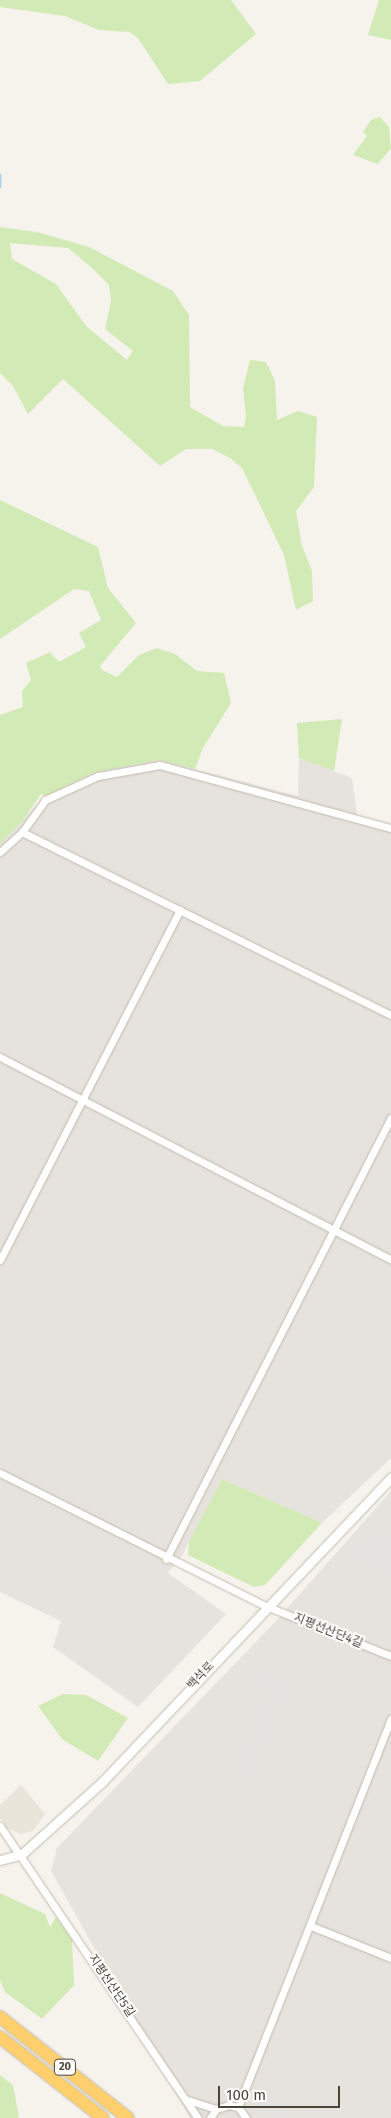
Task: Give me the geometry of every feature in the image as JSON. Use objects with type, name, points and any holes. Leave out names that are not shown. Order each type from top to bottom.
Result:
[{"type":"highway","name":"20","points":[[0,2017],[128,2118]]},
{"type":"highway","name":"20","points":[[0,2037],[103,2118]]},
{"type":"street","points":[[0,852],[22,832],[45,800],[98,776],[160,765],[391,828]]},
{"type":"street","points":[[22,832],[391,1015]]},
{"type":"street","points":[[0,1260],[180,910]]},
{"type":"street","points":[[0,1057],[391,1260]]},
{"type":"street","points":[[166,1559],[391,1118]]},
{"type":"street","name":"지평선산단4길","points":[[0,1473],[166,1559],[266,1606],[391,1656]]},
{"type":"street","name":"백석로","points":[[0,1860],[22,1854],[103,1781],[266,1606],[391,1478]]},
{"type":"street","points":[[238,2108],[391,1719]]},
{"type":"street","name":"지평선산단5길","points":[[0,1826],[22,1854],[188,2100],[198,2118]]},
{"type":"street","points":[[311,1926],[391,1958]]},
{"type":"street","points":[[188,2100],[216,2109],[229,2105],[238,2108],[246,2118]]},
{"type":"street","points":[[210,2118],[216,2109]]},
{"type":"shaded area","points":[[299,758],[352,778],[357,815],[391,826],[391,1458],[322,1523],[222,1479],[183,1554],[168,1573],[226,1614],[138,1707],[53,1647],[61,1621],[0,1592],[0,844],[45,796],[95,772],[160,760],[298,796]]},
{"type":"shaded area","points":[[391,1491],[391,2118],[190,2118],[51,1871],[57,1848],[276,1621]]},
{"type":"shaded area","points":[[383,1528],[391,1532],[391,1576],[344,1557],[362,1534],[378,1539]]},
{"type":"shaded area","points":[[250,1663],[295,1681],[255,1787],[230,1775],[262,1689],[243,1678]]},
{"type":"shaded area","points":[[21,1785],[45,1814],[33,1831],[20,1834],[7,1828],[0,1818],[0,1805]]},
{"type":"shaded area","points":[[258,2094],[295,2108],[293,2115],[301,2118],[264,2118],[255,2106]]},
{"type":"shaded area","points":[[331,2099],[351,2109],[347,2118],[323,2118]]},
{"type":"green space","points":[[0,0],[231,0],[256,34],[200,81],[168,84],[138,38],[129,32],[99,30],[65,16],[0,7]]},
{"type":"green space","points":[[379,0],[391,0],[391,40],[368,35]]},
{"type":"green space","points":[[380,117],[389,127],[391,148],[378,164],[353,155],[367,136],[363,132],[371,120]]},
{"type":"green space","points":[[0,227],[37,232],[89,247],[173,291],[189,315],[190,407],[223,426],[244,427],[246,416],[243,388],[250,360],[266,362],[275,381],[277,420],[298,411],[317,417],[314,487],[296,511],[302,546],[312,571],[313,601],[296,610],[284,555],[242,468],[230,458],[212,449],[186,449],[160,466],[63,379],[28,414],[13,386],[0,373]],"holes":[[[10,243],[68,248],[109,285],[111,301],[105,329],[133,351],[127,360],[86,326],[56,284],[12,259]]]},
{"type":"green space","points":[[0,500],[98,547],[108,588],[136,623],[100,666],[102,670],[117,677],[139,655],[157,648],[175,654],[197,671],[224,673],[231,703],[203,748],[195,769],[160,760],[95,772],[45,796],[41,794],[21,823],[0,844],[0,715],[23,707],[22,691],[31,680],[26,663],[50,652],[59,662],[86,647],[79,633],[101,620],[89,591],[74,589],[0,639]]},
{"type":"green space","points":[[342,719],[334,771],[299,758],[297,723]]},
{"type":"green space","points":[[222,1479],[322,1523],[265,1585],[254,1587],[188,1555],[189,1542]]},
{"type":"green space","points":[[63,1694],[86,1695],[128,1718],[98,1761],[62,1739],[38,1706]]},
{"type":"green space","points":[[0,1893],[45,1914],[50,1927],[56,1917],[72,1939],[74,1985],[42,2019],[5,1992],[0,1980]]},
{"type":"green space","points":[[0,2075],[13,2085],[19,2118],[0,2118]]},
{"type":"waterway","points":[[0,175],[0,186]]}]
